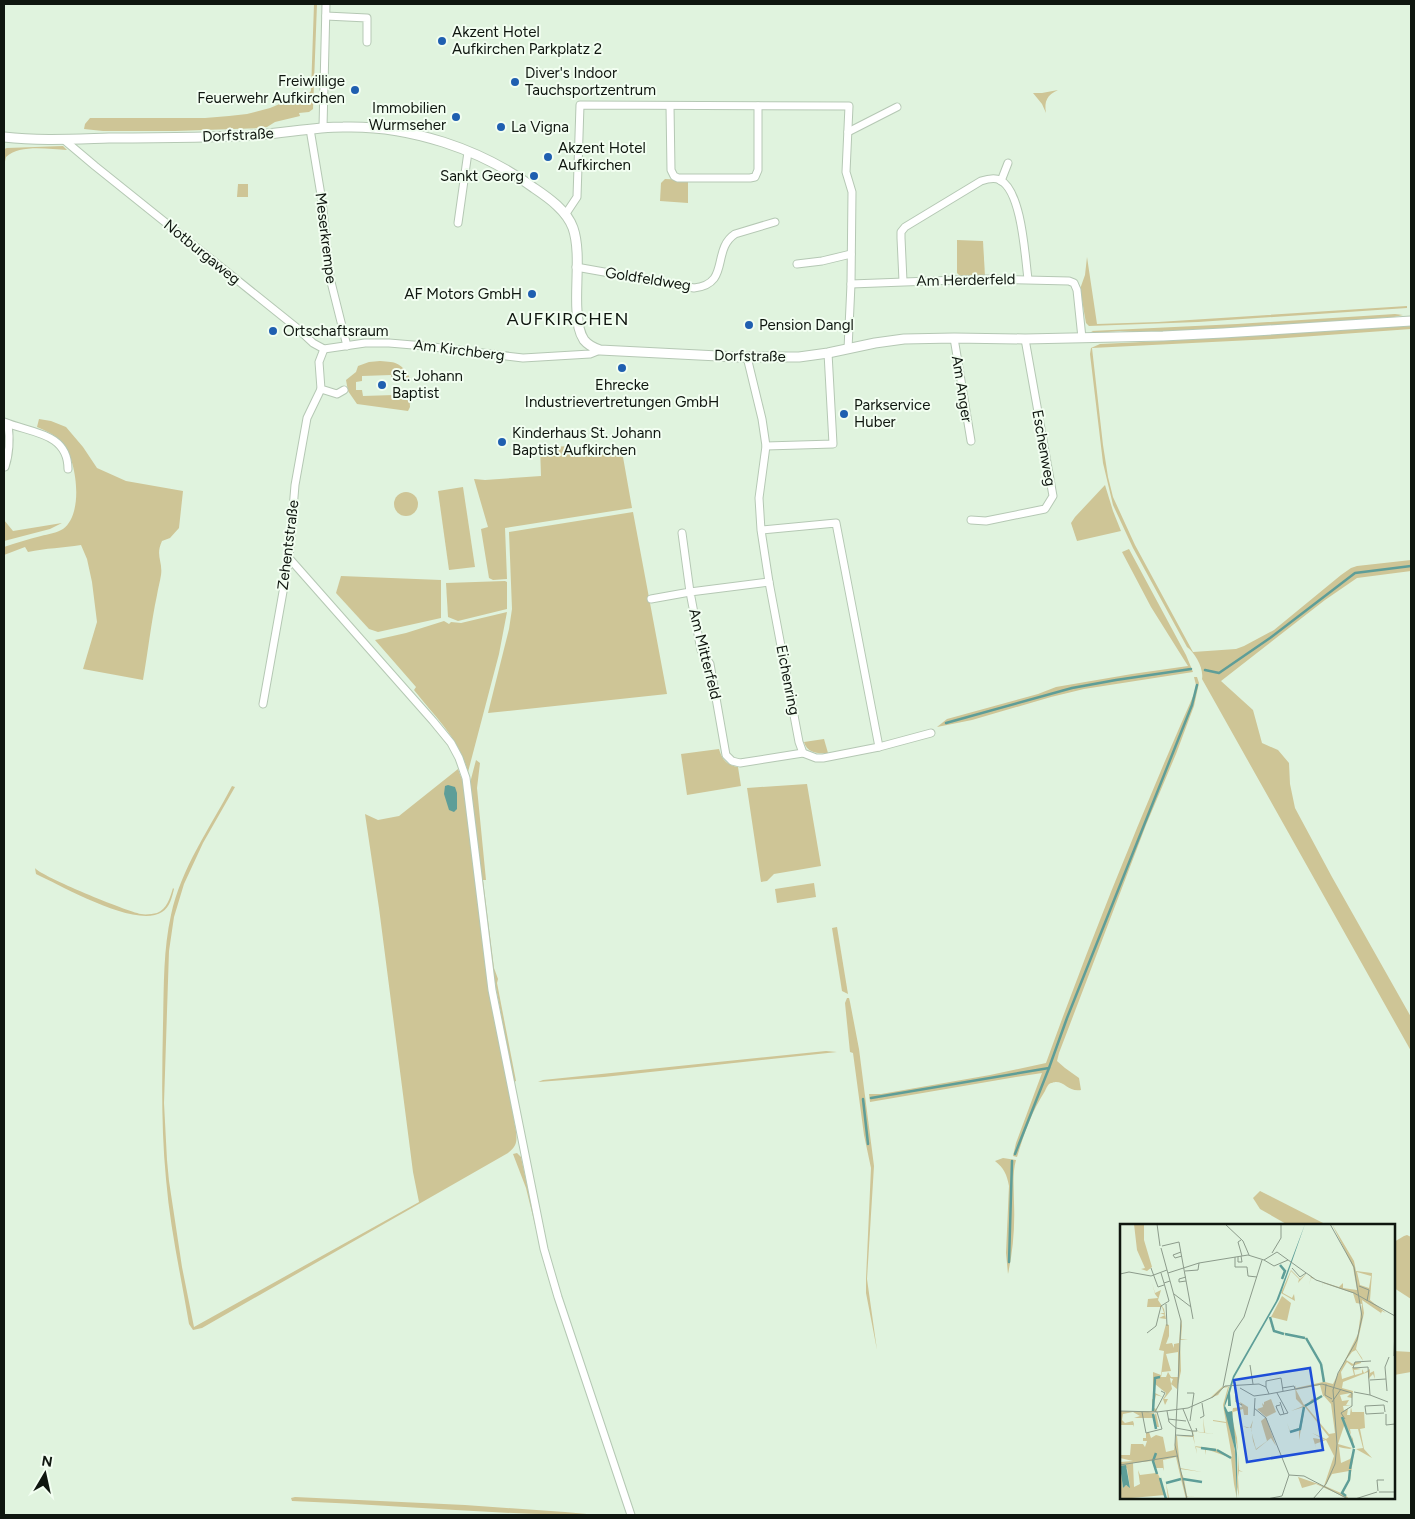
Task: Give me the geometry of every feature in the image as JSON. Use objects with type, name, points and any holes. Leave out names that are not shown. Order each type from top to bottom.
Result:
[{"type":"street","points":[[323,128],[326,4]]},
{"type":"street","points":[[326,16],[368,18],[367,42]]},
{"type":"street","points":[[565,214],[577,197],[580,105],[850,106],[846,172],[852,192],[848,349]]},
{"type":"street","points":[[670,106],[671,170],[674,176],[678,178],[750,178],[755,177],[758,170],[758,106]]},
{"type":"street","points":[[848,132],[896,107]]},
{"type":"street","name":"Dorfstraße","points":[[4,136],[64,139],[230,136],[323,128],[368,127],[406,132],[446,144],[486,159],[533,186],[549,198],[565,214],[573,228],[576,250],[576,293],[578,322],[581,334],[587,343],[600,350],[746,357],[799,357],[904,339],[1164,336],[1411,321]]},
{"type":"street","name":"Meserkrempe","points":[[310,129],[322,201],[330,278],[347,346]]},
{"type":"street","name":"Notburgaweg","points":[[64,139],[298,328],[313,343],[324,349]]},
{"type":"street","points":[[458,223],[468,152]]},
{"type":"street","points":[[1001,181],[1008,163]]},
{"type":"street","name":"Am Herderfeld","points":[[903,282],[900,238],[905,227],[981,181],[991,179],[1001,181],[1006,185],[1020,215],[1028,279]]},
{"type":"street","name":"Goldfeldweg","points":[[576,267],[694,288],[703,287],[714,279],[720,265],[724,246],[729,238],[734,234],[775,222]]},
{"type":"street","points":[[797,264],[851,254]]},
{"type":"street","name":"Am Herderfeld","points":[[851,284],[984,279],[1065,280],[1074,283],[1077,290],[1082,338]]},
{"type":"street","name":"Am Anger","points":[[954,338],[971,441]]},
{"type":"street","name":"Eschenweg","points":[[970,520],[986,521],[1045,509],[1053,496],[1025,339]]},
{"type":"street","name":"Am Kirchberg","points":[[347,346],[365,343],[389,343],[523,358],[590,354],[600,350]]},
{"type":"street","points":[[572,355],[581,351],[587,343]]},
{"type":"street","points":[[344,390],[337,394],[321,388],[319,362],[324,349],[347,346]]},
{"type":"street","points":[[766,446],[834,444],[828,353]]},
{"type":"street","name":"Eichenring","points":[[746,357],[762,419],[766,446],[759,498],[769,582],[800,746],[803,753]]},
{"type":"street","name":"Zehentstraße","points":[[263,704],[289,558],[295,485],[307,418],[321,388]]},
{"type":"street","points":[[5,467],[9,456],[10,439],[6,423],[32,430],[53,439],[64,451],[68,462],[68,469]]},
{"type":"street","points":[[762,530],[836,523],[879,747]]},
{"type":"street","name":"Am Mitterfeld","points":[[682,533],[690,592],[701,650],[710,664],[726,755],[732,761],[740,763],[803,753]]},
{"type":"street","points":[[289,558],[434,721],[451,743],[459,758],[466,778],[492,990],[544,1249],[558,1297],[631,1515]]},
{"type":"street","name":"Am Mitterfeld","points":[[652,599],[769,582]]},
{"type":"street","points":[[803,753],[816,758],[823,758],[879,747],[931,733]]},
{"type":"shaded area","points":[[314,4],[317,4],[313,109],[309,112],[299,113],[300,116],[275,122],[261,128],[175,131],[103,131],[84,129],[85,124],[90,118],[205,118],[229,116],[270,108],[299,96],[305,104],[308,102],[311,91]]},
{"type":"shaded area","points":[[1058,90],[1047,99],[1045,105],[1046,113],[1042,104],[1033,93]]},
{"type":"shaded area","points":[[63,146],[67,150],[35,148],[18,150],[6,157],[4,166],[4,149]]},
{"type":"shaded area","points":[[665,179],[688,180],[688,203],[660,201],[661,183]]},
{"type":"shaded area","points":[[238,184],[248,184],[248,197],[237,197]]},
{"type":"shaded area","points":[[957,240],[983,241],[985,276],[960,276],[957,273]]},
{"type":"shaded area","points":[[1087,257],[1097,324],[1158,322],[1407,306],[1407,308],[1198,322],[1089,326],[1086,323],[1080,289],[1085,275]]},
{"type":"shaded area","points":[[1403,315],[1231,329],[1147,333],[1120,331],[1095,333],[1091,331],[1237,324]]},
{"type":"shaded area","points":[[1411,326],[1411,329],[1272,339],[1092,348],[1103,445],[1113,497],[1135,545],[1193,652],[1236,649],[1244,646],[1274,630],[1351,568],[1411,560],[1411,571],[1357,578],[1325,600],[1221,681],[1253,710],[1262,743],[1278,750],[1289,763],[1290,784],[1295,808],[1411,1017],[1411,1051],[1202,679],[1202,670],[1198,661],[1187,647],[1133,548],[1113,505],[1103,463],[1090,354],[1091,348],[1100,344]]},
{"type":"shaded area","points":[[380,361],[398,364],[410,378],[392,379],[391,375],[362,376],[362,381],[356,382],[356,390],[362,390],[363,396],[394,395],[395,397],[401,397],[401,392],[409,393],[410,407],[408,411],[357,404],[348,391],[346,380],[356,372],[358,366]]},
{"type":"shaded area","points":[[39,419],[66,427],[97,468],[126,481],[183,491],[179,528],[170,538],[162,541],[160,546],[161,575],[143,680],[83,669],[97,622],[92,582],[87,559],[81,545],[28,552],[25,547],[4,555],[4,547],[63,529],[70,522],[74,512],[76,500],[75,474],[68,451],[57,438],[37,427]]},
{"type":"shaded area","points":[[577,446],[623,457],[632,508],[505,528],[507,579],[493,580],[489,578],[481,529],[488,527],[474,479],[541,476],[540,447]]},
{"type":"shaded area","points":[[1105,485],[1121,531],[1077,541],[1071,523]]},
{"type":"shaded area","points":[[463,487],[475,567],[449,570],[438,491]]},
{"type":"shaded area","points":[[406,492],[414,496],[418,504],[414,512],[406,516],[398,512],[394,504],[398,496]]},
{"type":"shaded area","points":[[633,512],[667,694],[488,713],[509,629],[512,609],[509,532]]},
{"type":"shaded area","points":[[4,520],[13,531],[62,523],[50,529],[4,541]]},
{"type":"shaded area","points":[[1129,549],[1186,655],[1193,672],[1084,689],[972,720],[937,727],[947,719],[1038,694],[1056,687],[1188,666],[1151,607],[1122,552]]},
{"type":"shaded area","points":[[341,576],[441,580],[441,618],[378,632],[369,629],[336,593]]},
{"type":"shaded area","points":[[507,582],[507,609],[458,621],[448,617],[446,583]]},
{"type":"shaded area","points":[[507,612],[499,654],[468,772],[459,749],[452,738],[414,690],[416,687],[375,640],[444,621],[449,624],[451,622],[461,623]]},
{"type":"shaded area","points":[[1194,677],[1197,677],[1199,683],[1194,706],[1146,825],[1059,1053],[1057,1061],[1079,1078],[1081,1090],[1073,1090],[1059,1082],[1049,1084],[1032,1115],[1017,1157],[1013,1156],[1016,1143],[1042,1073],[870,1102],[869,1094],[881,1094],[990,1075],[1046,1063],[1117,877],[1194,694],[1196,685]]},
{"type":"shaded area","points":[[824,739],[828,753],[813,752],[805,746],[804,742]]},
{"type":"shaded area","points":[[719,749],[725,761],[730,765],[738,767],[741,786],[687,795],[681,754]]},
{"type":"shaded area","points":[[476,760],[480,763],[477,788],[486,880],[483,880],[494,968],[498,979],[497,983],[516,1081],[514,1082],[493,972],[470,783]]},
{"type":"shaded area","points":[[458,769],[463,782],[487,973],[516,1131],[515,1146],[508,1153],[202,1328],[193,1330],[189,1324],[170,1216],[164,1160],[162,1102],[165,956],[171,915],[189,865],[232,786],[235,787],[203,843],[184,884],[174,917],[169,951],[164,1103],[167,1160],[182,1267],[194,1327],[419,1202],[413,1172],[365,814],[378,820],[399,816]]},
{"type":"shaded area","points":[[807,784],[821,866],[774,874],[767,881],[761,882],[747,788]]},
{"type":"shaded area","points":[[35,868],[52,879],[119,907],[141,914],[151,914],[160,911],[166,906],[174,889],[169,905],[162,912],[150,916],[135,915],[118,911],[80,896],[36,874]]},
{"type":"shaded area","points":[[814,883],[816,897],[777,903],[775,889]]},
{"type":"shaded area","points":[[837,927],[848,994],[842,991],[832,928]]},
{"type":"shaded area","points":[[847,998],[849,998],[850,1002],[859,1049],[874,1166],[867,1279],[877,1350],[866,1293],[871,1168],[864,1135],[853,1053],[850,1052],[845,1003]]},
{"type":"shaded area","points":[[826,1051],[837,1052],[604,1077],[538,1082],[543,1080]]},
{"type":"shaded area","points":[[517,1153],[521,1157],[540,1247],[526,1188],[513,1154]]},
{"type":"shaded area","points":[[1003,1158],[1016,1160],[1013,1239],[1008,1274],[1006,1253],[1009,1186],[1005,1172],[995,1161]]},
{"type":"shaded area","points":[[1260,1191],[1325,1224],[1286,1224],[1260,1209],[1253,1198]]},
{"type":"shaded area","points":[[1404,1236],[1411,1237],[1411,1299],[1395,1289],[1395,1241]]},
{"type":"shaded area","points":[[1395,1351],[1411,1352],[1411,1372],[1395,1375]]},
{"type":"shaded area","points":[[291,1498],[465,1505],[598,1515],[292,1501]]},
{"type":"water","points":[[445,786],[455,787],[457,793],[457,809],[454,812],[449,810],[444,794]]},
{"type":"waterway","points":[[1205,670],[1219,673],[1270,638],[1355,573],[1411,566]]},
{"type":"waterway","points":[[946,723],[1072,688],[1191,669]]},
{"type":"waterway","points":[[871,1098],[1049,1068],[1067,1018],[1192,705],[1197,685]]},
{"type":"waterway","points":[[1015,1154],[1049,1068]]},
{"type":"waterway","points":[[863,1099],[868,1144]]},
{"type":"waterway","points":[[1009,1262],[1012,1161]]},
{"type":"place","name":"Akzent Hotel Aufkirchen Parkplatz 2","points":[[442,41]]},
{"type":"place","name":"Diver's Indoor Tauchsportzentrum","points":[[515,82]]},
{"type":"place","name":"Freiwillige Feuerwehr Aufkirchen","points":[[355,90]]},
{"type":"place","name":"Immobilien Wurmseher","points":[[456,117]]},
{"type":"place","name":"La Vigna","points":[[501,127]]},
{"type":"place","name":"Akzent Hotel Aufkirchen","points":[[548,157]]},
{"type":"place","name":"Sankt Georg","points":[[534,176]]},
{"type":"place","name":"AF Motors GmbH","points":[[532,294]]},
{"type":"place","name":"Pension Dangl","points":[[749,325]]},
{"type":"place","name":"Ortschaftsraum","points":[[273,331]]},
{"type":"place","name":"Ehrecke Industrievertretungen GmbH","points":[[622,368]]},
{"type":"place","name":"St. Johann Baptist","points":[[382,385]]},
{"type":"place","name":"Parkservice Huber","points":[[844,414]]},
{"type":"place","name":"Kinderhaus St. Johann Baptist Aufkirchen","points":[[502,442]]},
{"type":"district","name":"AUFKIRCHEN","points":[[568,319]]}]
